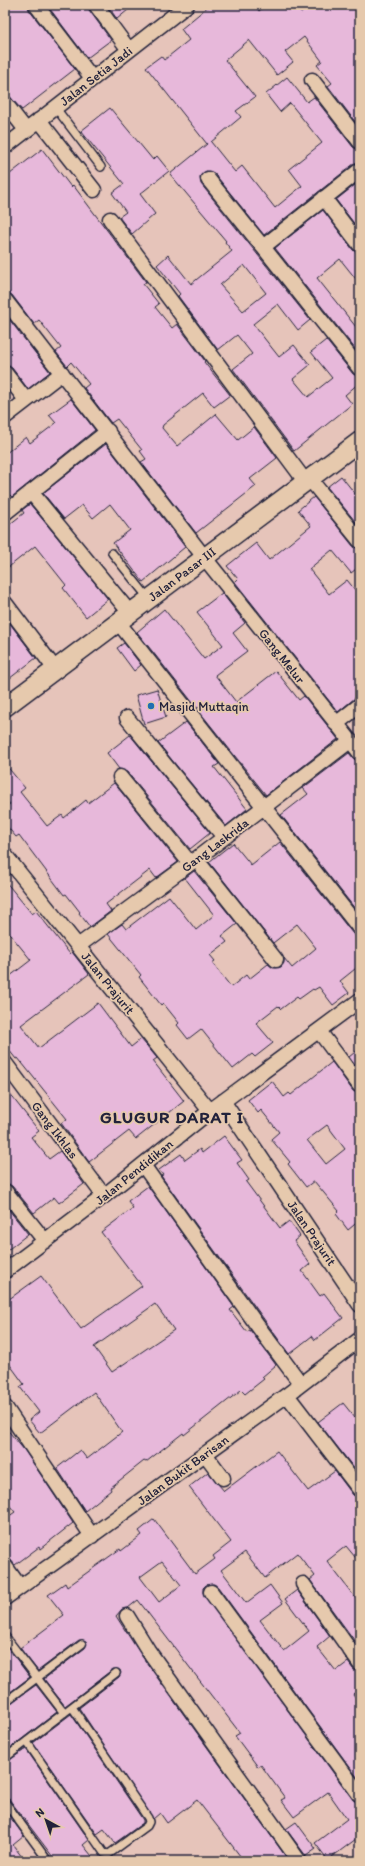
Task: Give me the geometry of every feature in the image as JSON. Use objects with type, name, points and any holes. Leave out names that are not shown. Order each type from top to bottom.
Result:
[{"type":"street","points":[[36,5],[92,78]]},
{"type":"street","points":[[96,5],[129,50]]},
{"type":"street","name":"Jalan Setia Jadi","points":[[5,147],[187,5]]},
{"type":"street","points":[[312,80],[360,142]]},
{"type":"street","points":[[5,103],[26,130]]},
{"type":"street","points":[[39,120],[94,190]]},
{"type":"street","points":[[263,247],[360,170]]},
{"type":"street","points":[[208,179],[360,369]]},
{"type":"street","points":[[324,198],[360,245]]},
{"type":"street","points":[[110,219],[307,480],[360,541]]},
{"type":"street","name":"Gang Melur","points":[[5,300],[204,558],[360,753]]},
{"type":"street","points":[[5,373],[26,400]]},
{"type":"street","points":[[5,417],[62,373]]},
{"type":"street","points":[[5,514],[108,432]]},
{"type":"street","name":"Jalan Pasar III","points":[[5,707],[360,441]]},
{"type":"street","points":[[31,492],[264,807],[360,929]]},
{"type":"street","points":[[5,603],[55,669]]},
{"type":"street","points":[[336,724],[360,705]]},
{"type":"street","points":[[127,718],[224,837]]},
{"type":"street","name":"Gang Laskrida","points":[[78,946],[193,861],[350,741]]},
{"type":"street","points":[[120,777],[276,960]]},
{"type":"street","name":"Jalan Prajurit","points":[[5,856],[210,1111]]},
{"type":"street","name":"Jalan Pendidikan","points":[[5,1271],[104,1196],[223,1101],[360,1000]]},
{"type":"street","points":[[319,1031],[360,1086]]},
{"type":"street","name":"Gang Ikhlas","points":[[5,1063],[104,1196]]},
{"type":"street","name":"Jalan Prajurit","points":[[223,1101],[360,1305]]},
{"type":"street","points":[[143,1165],[301,1384]]},
{"type":"street","points":[[5,1191],[45,1241]]},
{"type":"street","name":"Jalan Bukit Barisan","points":[[5,1598],[287,1395],[360,1339]]},
{"type":"street","points":[[287,1395],[360,1490]]},
{"type":"street","points":[[5,1406],[92,1536]]},
{"type":"street","points":[[205,1454],[223,1478]]},
{"type":"street","points":[[5,1566],[20,1587]]},
{"type":"street","points":[[303,1584],[360,1664]]},
{"type":"street","points":[[211,1592],[360,1795]]},
{"type":"street","points":[[127,1616],[148,1650],[298,1861]]},
{"type":"lane","points":[[55,107],[101,167]]},
{"type":"lane","points":[[112,553],[149,599]]},
{"type":"lane","points":[[5,1636],[64,1713]]},
{"type":"lane","points":[[5,1702],[82,1644]]},
{"type":"lane","points":[[5,1758],[116,1673]]},
{"type":"lane","points":[[27,1742],[104,1853],[109,1854],[147,1826],[149,1822],[148,1818],[72,1707]]},
{"type":"lane","points":[[5,1802],[48,1861]]},
{"type":"building","points":[[5,5],[28,5],[29,10],[75,69],[22,110],[11,98],[5,95]]},
{"type":"building","points":[[47,5],[88,5],[89,10],[111,40],[87,58]]},
{"type":"building","points":[[107,5],[134,5],[117,19]]},
{"type":"building","points":[[210,5],[254,5],[259,11],[266,5],[294,5],[301,13],[311,5],[360,5],[360,128],[328,86],[332,83],[317,65],[322,61],[304,37],[285,52],[293,62],[277,75],[249,40],[225,60],[255,97],[236,111],[241,117],[211,142],[235,172],[242,166],[275,208],[302,186],[289,169],[322,143],[290,103],[280,112],[266,94],[287,77],[307,102],[314,97],[353,147],[360,150],[360,162],[355,163],[264,235],[214,173],[206,171],[200,176],[201,184],[310,320],[298,330],[278,304],[253,324],[279,357],[294,345],[310,365],[293,379],[308,397],[332,378],[311,352],[326,340],[353,374],[360,377],[360,382],[345,395],[352,404],[294,451],[233,369],[252,354],[237,335],[218,350],[178,296],[180,294],[157,265],[168,255],[191,284],[232,251],[225,242],[226,241],[170,174],[207,144],[146,67],[161,56],[164,60],[189,40],[181,29]],"holes":[[[244,265],[266,293],[243,311],[220,285]]]},
{"type":"building","points":[[110,108],[153,160],[157,156],[169,171],[140,194],[155,214],[132,234],[119,217],[126,212],[112,193],[124,184],[81,131]]},
{"type":"building","points":[[42,149],[71,187],[73,185],[146,282],[143,284],[159,304],[155,307],[172,328],[177,324],[230,395],[214,407],[203,393],[163,425],[162,428],[177,446],[216,414],[238,440],[254,427],[277,458],[250,479],[256,486],[196,533],[141,462],[146,459],[140,451],[142,450],[117,419],[111,423],[84,388],[89,384],[71,362],[67,366],[56,352],[61,348],[39,320],[34,324],[12,295],[5,292],[5,178]]},
{"type":"building","points":[[360,181],[360,231],[336,200]]},
{"type":"building","points":[[323,210],[353,250],[360,253],[360,284],[340,259],[317,278],[360,332],[360,355],[275,248]]},
{"type":"building","points":[[5,314],[50,372],[28,389],[12,368],[5,365]]},
{"type":"building","points":[[71,399],[95,430],[12,497],[10,495],[5,499],[5,454],[26,437],[30,443],[56,423],[49,415]]},
{"type":"building","points":[[106,444],[185,547],[143,582],[113,543],[130,530],[110,504],[93,518],[82,505],[64,519],[43,493]]},
{"type":"building","points":[[341,476],[360,500],[360,527],[327,487]]},
{"type":"building","points":[[314,497],[353,546],[360,549],[360,566],[351,573],[332,550],[309,569],[329,594],[347,580],[360,596],[360,697],[355,698],[338,712],[235,582],[238,579],[227,566],[256,543],[269,560],[311,526],[298,510]]},
{"type":"building","points":[[30,504],[108,599],[86,617],[63,588],[66,585],[35,546],[5,570],[5,528],[24,513],[22,510]]},
{"type":"building","points":[[222,593],[245,623],[233,633],[247,651],[215,675],[236,702],[276,671],[299,700],[304,696],[338,739],[266,795],[199,711],[208,705],[197,708],[137,632],[164,609],[204,659],[223,645],[197,612]]},
{"type":"building","points":[[5,617],[36,658],[5,682]]},
{"type":"building","points":[[124,643],[141,665],[134,671],[117,648]]},
{"type":"building","name":"Masjid Muttaqin","points":[[157,689],[166,717],[144,724],[136,695]]},
{"type":"building","points":[[186,722],[219,764],[214,767],[247,809],[226,826],[158,743]]},
{"type":"building","points":[[130,735],[210,833],[190,849],[127,772],[119,769],[107,753]]},
{"type":"building","points":[[349,753],[354,759],[360,762],[360,915],[281,815],[308,794],[303,788]]},
{"type":"building","points":[[5,764],[25,788],[20,792],[47,826],[62,815],[64,818],[86,800],[88,803],[114,783],[178,862],[156,878],[150,870],[106,904],[111,911],[90,927],[79,913],[80,912],[66,894],[64,895],[19,835],[16,837],[5,824],[5,808],[10,804],[5,798]]},
{"type":"building","points":[[280,842],[353,934],[360,937],[360,965],[340,981],[349,993],[333,1005],[319,987],[314,990],[313,989],[299,999],[297,997],[281,1009],[278,1006],[256,1023],[273,1043],[255,1057],[252,1054],[233,1069],[201,1029],[188,1039],[177,1025],[179,1023],[163,1003],[161,1005],[139,977],[141,975],[108,934],[122,924],[126,929],[169,896],[196,930],[214,915],[185,878],[194,871],[237,924],[222,936],[227,942],[210,955],[215,961],[212,963],[231,987],[246,975],[249,979],[268,964],[273,968],[281,967],[284,963],[284,958],[292,968],[316,948],[297,924],[273,943],[209,862],[233,843],[251,865]]},
{"type":"building","points":[[5,881],[32,914],[36,911],[70,954],[72,952],[89,974],[21,1025],[39,1048],[98,1003],[131,1047],[141,1039],[157,1058],[153,1061],[184,1101],[136,1139],[129,1131],[89,1162],[61,1123],[67,1119],[18,1058],[16,1059],[5,1045],[5,980],[31,960],[5,928]]},
{"type":"building","points":[[360,1048],[360,1072],[349,1057]]},
{"type":"building","points":[[332,1062],[353,1091],[360,1094],[360,1220],[348,1230],[336,1214],[339,1211],[314,1181],[306,1187],[288,1164],[290,1162],[271,1139],[279,1132],[261,1110],[258,1113],[248,1100],[272,1081],[284,1097],[289,1093],[291,1095]],"holes":[[[327,1125],[345,1149],[326,1164],[307,1140]]]},
{"type":"building","points":[[5,1088],[39,1131],[31,1137],[49,1159],[60,1151],[84,1184],[59,1203],[54,1197],[34,1213],[12,1186],[5,1183]]},
{"type":"building","points":[[224,1136],[242,1160],[237,1163],[249,1180],[246,1182],[280,1228],[289,1221],[300,1236],[294,1241],[310,1264],[302,1271],[320,1296],[324,1293],[343,1318],[315,1340],[312,1336],[289,1354],[161,1176],[163,1175],[159,1170],[181,1154],[185,1160],[200,1149],[202,1153]]},
{"type":"building","points":[[148,1186],[234,1307],[230,1310],[247,1332],[250,1330],[276,1365],[262,1377],[264,1379],[245,1394],[241,1390],[184,1435],[183,1433],[146,1462],[144,1461],[110,1488],[111,1490],[85,1511],[57,1468],[80,1450],[87,1459],[122,1432],[94,1392],[40,1433],[29,1420],[39,1412],[20,1387],[24,1384],[5,1358],[5,1302],[41,1276],[81,1329],[142,1286],[101,1232],[133,1208],[128,1201]],"holes":[[[155,1304],[174,1330],[112,1372],[94,1347]]]},
{"type":"building","points":[[5,1205],[28,1234],[5,1252]]},
{"type":"building","points":[[343,1403],[360,1424],[360,1476],[318,1422]]},
{"type":"building","points":[[5,1427],[25,1451],[73,1523],[40,1549],[39,1547],[15,1565],[9,1558],[5,1558],[5,1519],[15,1512],[5,1500]]},
{"type":"building","points":[[277,1451],[308,1491],[335,1471],[353,1495],[360,1498],[360,1563],[346,1546],[327,1561],[360,1604],[360,1648],[310,1580],[315,1576],[297,1553],[265,1578],[245,1552],[221,1570],[246,1603],[270,1585],[283,1603],[260,1620],[284,1651],[309,1631],[285,1599],[297,1590],[330,1636],[317,1647],[336,1671],[348,1662],[353,1669],[360,1672],[360,1688],[353,1694],[360,1703],[360,1781],[218,1587],[214,1584],[206,1585],[203,1588],[203,1593],[353,1800],[360,1803],[360,1836],[328,1860],[315,1843],[347,1819],[328,1792],[294,1817],[281,1800],[285,1798],[261,1765],[258,1767],[235,1736],[240,1733],[138,1600],[128,1608],[122,1609],[116,1616],[141,1655],[289,1861],[244,1861],[197,1800],[167,1823],[160,1813],[153,1819],[79,1708],[119,1677],[121,1673],[120,1670],[113,1669],[65,1706],[44,1679],[85,1648],[87,1644],[86,1641],[79,1640],[38,1671],[20,1648],[64,1615],[48,1595],[65,1583],[67,1587],[120,1549],[121,1551],[142,1535],[139,1531],[154,1519],[195,1574],[215,1559],[213,1556],[231,1542],[189,1487],[208,1472],[224,1491]],"holes":[[[162,1561],[181,1585],[159,1602],[140,1577]]]},
{"type":"building","points":[[5,1644],[30,1677],[5,1696]]},
{"type":"building","points":[[36,1685],[57,1712],[5,1752],[5,1707]]},
{"type":"building","points":[[71,1714],[143,1820],[143,1823],[115,1843],[104,1829],[97,1834],[33,1743]]},
{"type":"building","points":[[26,1749],[89,1840],[83,1845],[96,1861],[56,1861],[9,1799],[5,1797],[5,1763]]},
{"type":"building","points":[[5,1810],[24,1836],[13,1845],[25,1861],[5,1861]]},
{"type":"building","points":[[296,1822],[316,1849],[306,1856],[286,1829]]},
{"type":"place","name":"Masjid Muttaqin","points":[[151,706]]},
{"type":"district","name":"GLUGUR DARAT I","points":[[172,1117]]}]
